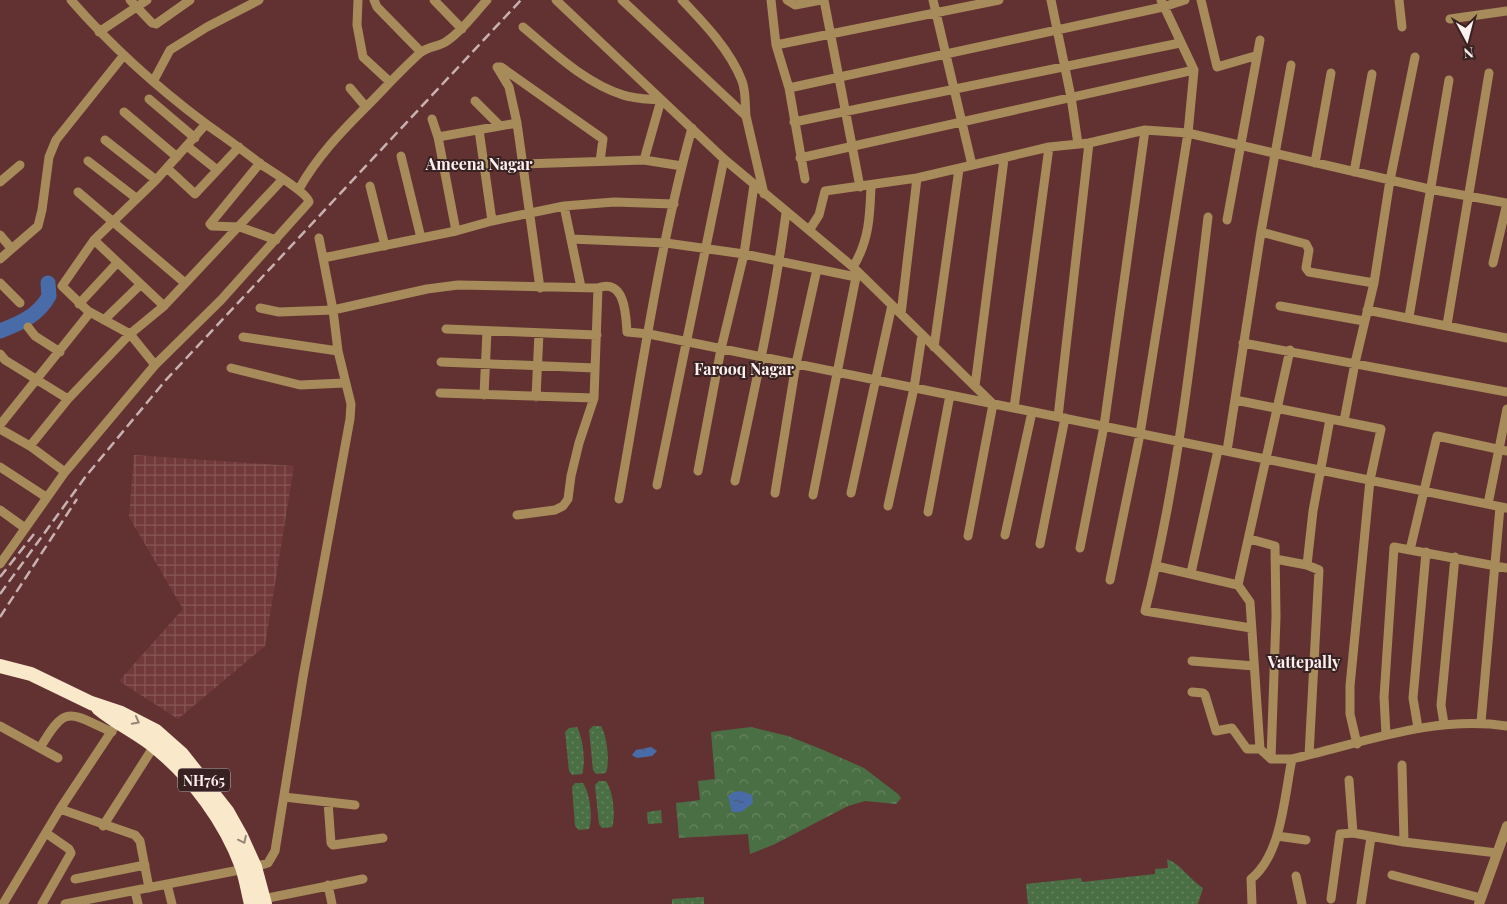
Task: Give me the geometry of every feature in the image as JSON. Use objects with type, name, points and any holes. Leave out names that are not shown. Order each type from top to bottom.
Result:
[{"type":"highway","name":"NH765","points":[[0,666],[31,674],[91,703],[121,713],[156,731],[182,754],[202,786],[211,808],[249,867],[260,902]]},
{"type":"highway","name":"NH765","points":[[91,703],[114,727],[154,746],[186,777],[202,786]]},
{"type":"street","points":[[0,564],[4,552],[25,528],[65,472],[155,365],[221,300],[309,202],[307,196],[299,189],[282,180],[206,124],[124,55],[99,32],[71,0]]},
{"type":"street","points":[[99,32],[133,3],[147,0]]},
{"type":"street","points":[[133,3],[152,23],[156,24],[190,0]]},
{"type":"street","points":[[154,80],[170,50],[207,27],[259,0]]},
{"type":"street","points":[[358,0],[357,24],[363,57],[390,82]]},
{"type":"street","points":[[374,0],[377,7],[421,52]]},
{"type":"street","points":[[434,0],[462,29]]},
{"type":"street","points":[[299,189],[310,169],[329,144],[390,82],[421,52],[442,44],[462,29],[486,0]]},
{"type":"street","points":[[556,0],[754,186],[786,213],[810,229],[853,267],[859,276],[892,305],[994,404]]},
{"type":"street","points":[[622,0],[746,116]]},
{"type":"street","points":[[682,0],[708,27],[743,82],[746,116],[764,194]]},
{"type":"street","points":[[771,0],[776,45],[789,88],[805,179]]},
{"type":"street","points":[[787,0],[795,5],[823,0],[860,187]]},
{"type":"street","points":[[933,0],[972,165]]},
{"type":"street","points":[[776,45],[999,0]]},
{"type":"street","points":[[1051,0],[1072,98],[1078,144]]},
{"type":"street","points":[[789,88],[1057,30],[1162,3],[1185,0]]},
{"type":"street","points":[[1200,0],[1217,67],[1255,56]]},
{"type":"street","points":[[1399,0],[1402,27]]},
{"type":"street","points":[[1110,580],[1140,434],[1188,133],[1194,70],[1162,3]]},
{"type":"street","points":[[1450,18],[1507,11]]},
{"type":"street","points":[[523,27],[589,78],[623,95],[662,100]]},
{"type":"street","points":[[1227,220],[1255,56],[1260,40]]},
{"type":"street","points":[[794,122],[1180,43]]},
{"type":"street","points":[[0,258],[33,230],[40,220],[49,156],[56,140],[124,55]]},
{"type":"street","points":[[1344,421],[1364,321],[1374,283],[1390,180],[1415,57]]},
{"type":"street","points":[[1228,452],[1261,232],[1291,65]]},
{"type":"street","points":[[540,288],[528,213],[517,123],[509,87],[497,70],[498,66],[604,139],[600,161]]},
{"type":"street","points":[[800,158],[1194,70]]},
{"type":"street","points":[[1315,163],[1331,73]]},
{"type":"street","points":[[1447,325],[1490,73]]},
{"type":"street","points":[[1354,172],[1372,74]]},
{"type":"street","points":[[1409,317],[1429,189],[1449,80]]},
{"type":"street","points":[[350,88],[366,107]]},
{"type":"street","points":[[148,99],[195,138]]},
{"type":"street","points":[[644,160],[662,100]]},
{"type":"street","points":[[476,101],[500,126]]},
{"type":"street","points":[[124,112],[177,157]]},
{"type":"street","points":[[432,119],[438,137],[456,231]]},
{"type":"street","points":[[438,137],[517,123]]},
{"type":"street","points":[[155,365],[130,334],[88,311],[62,286],[94,240],[112,220],[156,180],[206,124]]},
{"type":"street","points":[[619,499],[666,243],[692,128]]},
{"type":"street","points":[[479,130],[492,221]]},
{"type":"street","points":[[1080,548],[1104,426],[1145,130]]},
{"type":"street","points":[[810,229],[819,214],[825,191],[917,178],[1049,147],[1089,143],[1145,130],[1188,133],[1429,189],[1507,203],[1493,263]]},
{"type":"street","points":[[105,140],[156,180]]},
{"type":"street","points":[[1040,544],[1061,418],[1089,143]]},
{"type":"street","points":[[187,146],[216,169]]},
{"type":"street","points":[[167,168],[195,194],[216,169],[239,147]]},
{"type":"street","points":[[1014,408],[1049,147]]},
{"type":"street","points":[[402,156],[420,238]]},
{"type":"street","points":[[657,485],[724,159]]},
{"type":"street","points":[[975,386],[1004,159]]},
{"type":"street","points":[[523,164],[644,160],[682,166]]},
{"type":"street","points":[[88,161],[136,198]]},
{"type":"street","points":[[260,163],[210,224],[212,226],[240,228],[276,240]]},
{"type":"street","points":[[0,182],[20,165]]},
{"type":"street","points":[[934,347],[959,169]]},
{"type":"street","points":[[901,314],[917,178]]},
{"type":"street","points":[[30,446],[68,399],[130,334],[164,306],[240,228],[282,180]]},
{"type":"street","points":[[370,186],[385,246]]},
{"type":"street","points":[[698,471],[721,349],[744,254],[754,186]]},
{"type":"street","points":[[853,267],[866,241],[870,223],[871,186]]},
{"type":"street","points":[[78,192],[185,283]]},
{"type":"street","points":[[323,258],[456,231],[492,221],[564,206],[614,202],[674,204]]},
{"type":"street","points":[[564,206],[581,287]]},
{"type":"street","points":[[735,481],[762,357],[780,262],[786,213]]},
{"type":"street","points":[[1208,217],[1181,442],[1145,611],[1252,628]]},
{"type":"street","points":[[1261,232],[1306,244],[1309,250],[1306,268],[1309,272],[1374,283]]},
{"type":"street","points":[[0,235],[11,248]]},
{"type":"street","points":[[65,904],[102,900],[135,891],[268,863],[275,851],[303,677],[350,420],[350,404],[338,351],[333,310],[319,238]]},
{"type":"street","points":[[571,239],[666,243],[744,254],[859,276]]},
{"type":"street","points":[[94,240],[164,306]]},
{"type":"street","points":[[79,304],[117,263]]},
{"type":"street","points":[[775,493],[796,364],[817,269]]},
{"type":"street","points":[[812,496],[859,276]]},
{"type":"street","points":[[0,283],[20,303]]},
{"type":"street","points":[[104,320],[140,284]]},
{"type":"street","points":[[260,308],[280,312],[333,310],[427,289],[458,285],[489,284],[540,288],[598,288],[605,286],[614,288],[625,304],[627,332],[649,334],[1504,508],[1496,566],[1481,722]]},
{"type":"street","points":[[517,515],[555,510],[563,506],[568,499],[571,476],[594,398],[598,288]]},
{"type":"street","points":[[851,493],[892,305]]},
{"type":"street","points":[[1280,306],[1364,321]]},
{"type":"street","points":[[1367,310],[1507,338]]},
{"type":"street","points":[[65,472],[0,427],[88,316],[88,311]]},
{"type":"street","points":[[28,327],[35,336],[60,352]]},
{"type":"street","points":[[446,329],[597,335]]},
{"type":"street","points":[[484,395],[487,331]]},
{"type":"street","points":[[536,397],[539,333]]},
{"type":"street","points":[[888,506],[914,388],[922,335]]},
{"type":"street","points":[[243,337],[338,351]]},
{"type":"street","points":[[1243,343],[1290,350],[1507,392]]},
{"type":"street","points":[[1238,585],[1250,539],[1265,459],[1290,350]]},
{"type":"street","points":[[2,360],[68,399]]},
{"type":"street","points":[[441,362],[595,368]]},
{"type":"street","points":[[231,368],[300,385],[345,383]]},
{"type":"street","points":[[440,393],[594,398]]},
{"type":"street","points":[[928,512],[950,395]]},
{"type":"street","points":[[1235,400],[1380,429],[1370,480],[1350,686],[1350,714],[1357,744]]},
{"type":"street","points":[[968,536],[994,404]]},
{"type":"street","points":[[1488,504],[1503,450],[1507,409]]},
{"type":"street","points":[[1005,535],[1032,412]]},
{"type":"street","points":[[1306,566],[1309,532],[1330,419]]},
{"type":"street","points":[[1410,550],[1437,436],[1503,450]]},
{"type":"street","points":[[1191,573],[1218,450]]},
{"type":"street","points":[[0,467],[46,497]]},
{"type":"street","points":[[0,510],[25,528]]},
{"type":"street","points":[[1250,539],[1275,546],[1276,617],[1271,758]]},
{"type":"street","points":[[1386,735],[1384,697],[1394,547],[1507,568]]},
{"type":"street","points":[[1418,728],[1413,698],[1426,552]]},
{"type":"street","points":[[1444,724],[1441,705],[1455,557]]},
{"type":"street","points":[[1275,559],[1319,570],[1308,755]]},
{"type":"street","points":[[1156,566],[1238,585],[1250,602],[1260,749]]},
{"type":"street","points":[[1192,661],[1254,666]]},
{"type":"street","points":[[1192,692],[1202,692],[1205,695],[1216,731],[1232,728],[1247,748],[1260,749],[1271,758],[1292,759],[1357,744],[1386,735],[1444,724],[1481,722],[1507,726]]},
{"type":"street","points":[[3,904],[60,809],[114,727],[70,714],[61,717],[53,726],[40,748]]},
{"type":"street","points":[[0,726],[58,758]]},
{"type":"street","points":[[103,826],[154,746]]},
{"type":"street","points":[[1252,904],[1251,879],[1261,871],[1270,857],[1292,759]]},
{"type":"street","points":[[1402,765],[1404,842]]},
{"type":"street","points":[[1348,780],[1353,833]]},
{"type":"street","points":[[284,797],[356,805]]},
{"type":"street","points":[[328,802],[333,845],[383,838]]},
{"type":"street","points":[[60,809],[135,836],[140,842],[149,888]]},
{"type":"street","points":[[1392,875],[1480,901],[1507,826]]},
{"type":"street","points":[[42,904],[71,853],[70,849],[46,833]]},
{"type":"street","points":[[1332,899],[1340,834],[1353,833],[1404,842],[1497,853]]},
{"type":"street","points":[[1276,836],[1306,840]]},
{"type":"street","points":[[1361,904],[1371,837]]},
{"type":"street","points":[[75,879],[145,865]]},
{"type":"street","points":[[1296,876],[1302,904]]},
{"type":"street","points":[[260,902],[328,885],[363,879]]},
{"type":"street","points":[[167,884],[172,904]]},
{"type":"street","points":[[328,885],[332,904]]},
{"type":"street","points":[[135,891],[138,904]]},
{"type":"shaded area","points":[[134,455],[294,466],[265,646],[178,719],[119,681],[183,609],[129,517]]},
{"type":"green space","points":[[593,726],[601,726],[605,736],[608,755],[606,773],[596,774],[593,770],[589,730]]},
{"type":"green space","points":[[577,727],[584,757],[583,769],[582,774],[572,775],[569,771],[565,732],[569,728]]},
{"type":"green space","points":[[751,727],[788,736],[864,768],[901,798],[896,804],[865,801],[848,806],[775,844],[750,854],[748,834],[679,838],[676,803],[700,800],[698,781],[715,779],[711,732]]},
{"type":"green space","points":[[599,781],[606,781],[612,797],[614,810],[612,827],[602,828],[599,824],[595,785]]},
{"type":"green space","points":[[575,783],[583,783],[589,799],[591,812],[589,829],[579,830],[575,826],[572,787]]},
{"type":"green space","points":[[661,810],[662,823],[648,824],[647,812]]},
{"type":"green space","points":[[1167,859],[1177,865],[1203,888],[1198,904],[1028,904],[1026,884],[1081,878],[1082,882],[1155,874],[1155,869],[1168,868]]},
{"type":"green space","points":[[704,897],[704,904],[672,904],[672,899]]},
{"type":"water","points":[[651,747],[657,751],[652,756],[637,758],[632,755],[636,750]]},
{"type":"water","points":[[741,791],[752,795],[753,803],[741,812],[732,812],[728,796],[734,792]]},
{"type":"waterway","points":[[0,331],[21,322],[40,309],[49,296],[48,283]]},
{"type":"railway","points":[[0,594],[86,476],[165,381],[521,0]]},
{"type":"railway","points":[[0,617],[77,499]]},
{"type":"railway","points":[[0,577],[34,534]]},
{"type":"district","name":"Ameena Nagar","points":[[479,163]]},
{"type":"district","name":"Farooq Nagar","points":[[744,368]]},
{"type":"district","name":"Vattepally","points":[[1304,661]]}]
